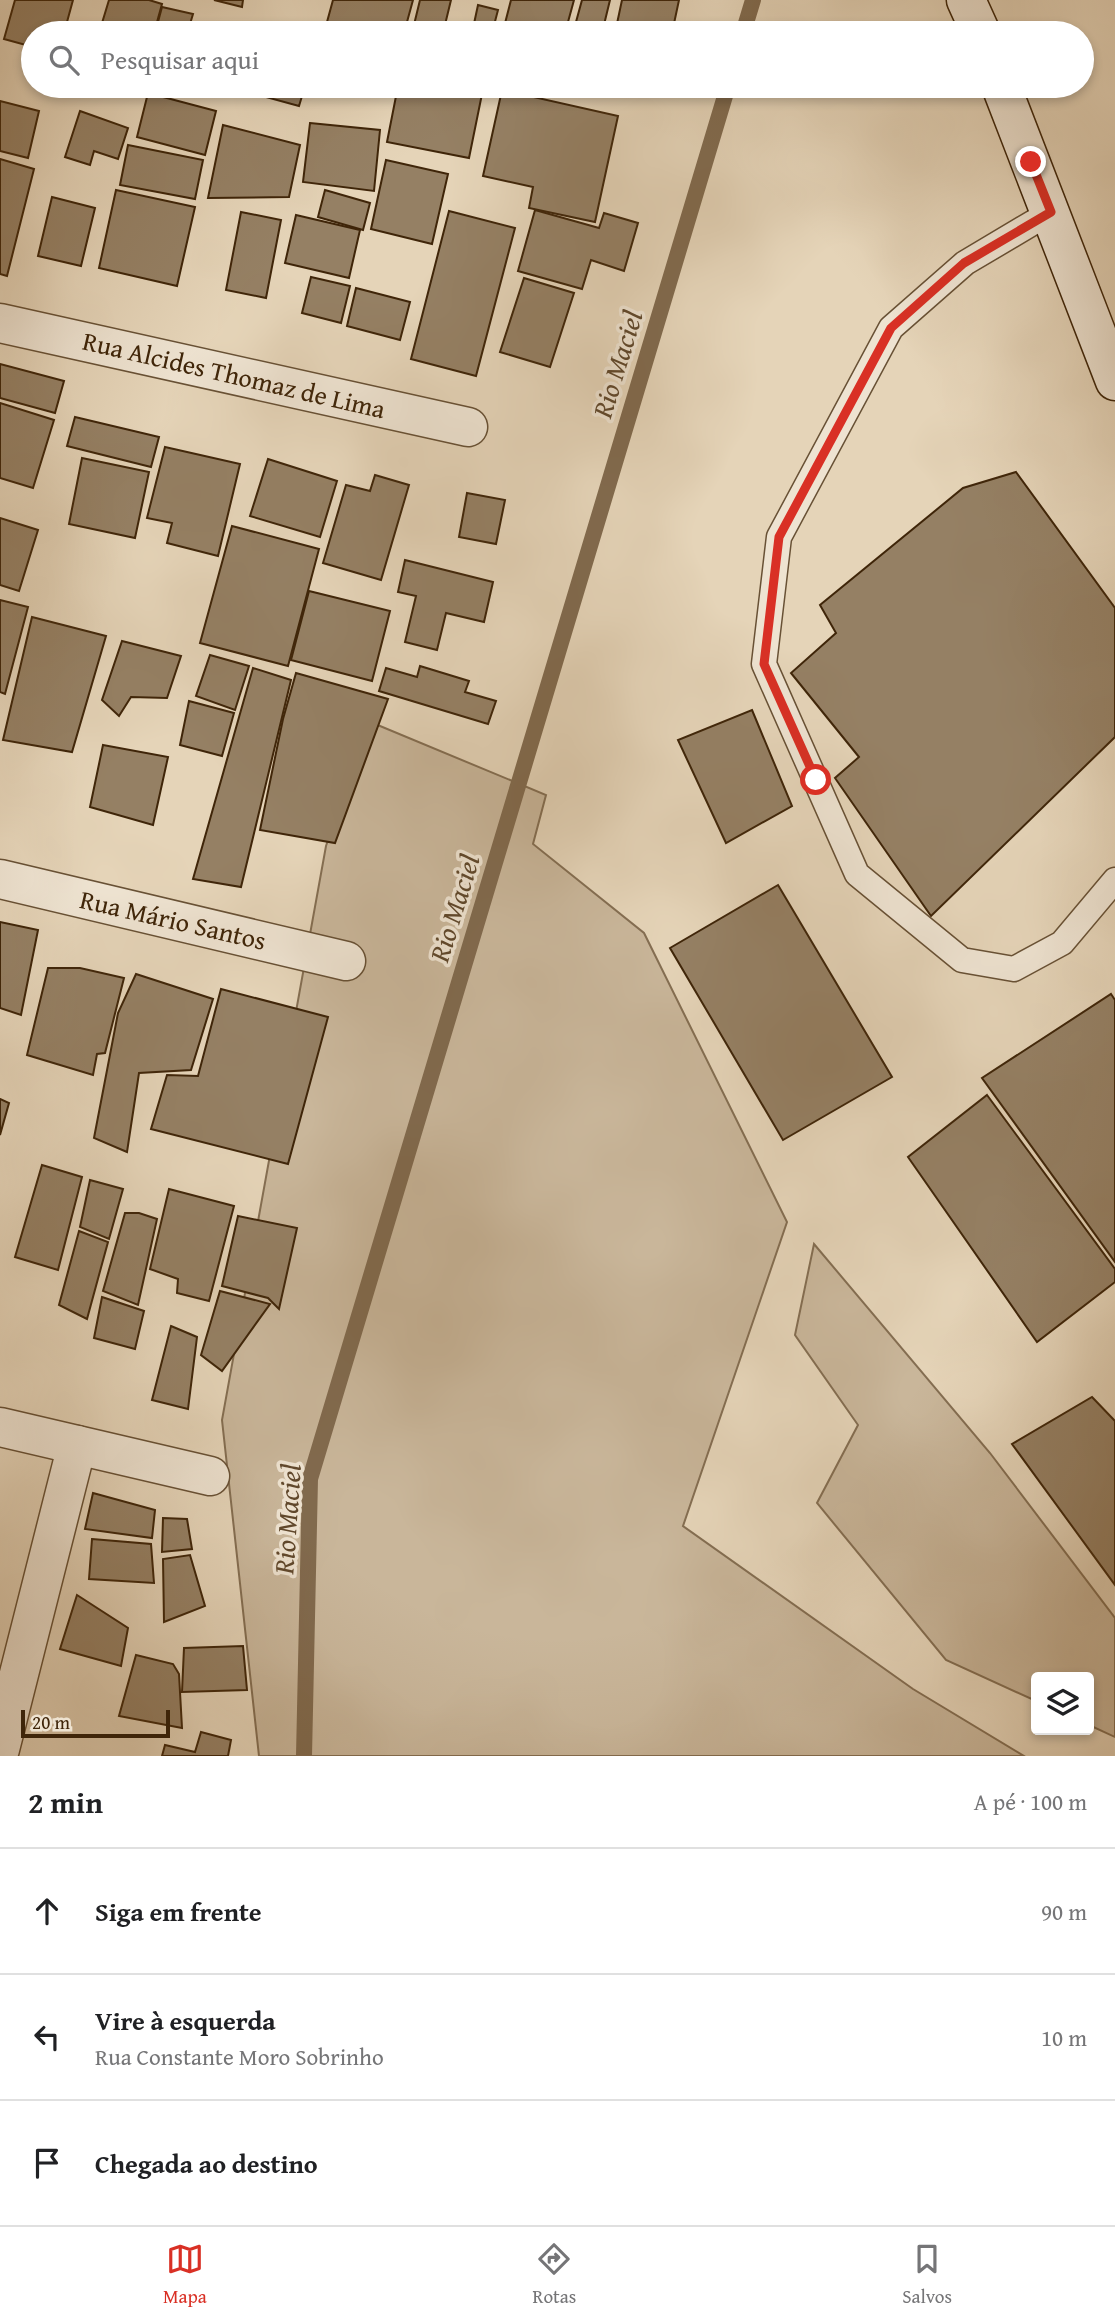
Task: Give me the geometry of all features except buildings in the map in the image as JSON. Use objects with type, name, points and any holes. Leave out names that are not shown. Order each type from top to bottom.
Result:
[{"type":"street","points":[[966,0],[976,21]]},
{"type":"street","points":[[1007,98],[1115,382]]},
{"type":"street","name":"Rua Alcides Thomaz de Lima","points":[[0,323],[468,427]]},
{"type":"street","name":"Rua Mário Santos","points":[[0,879],[346,961]]},
{"type":"street","points":[[0,1427],[210,1476]]},
{"type":"street","points":[[0,1749],[77,1445]]},
{"type":"lane","points":[[1051,212],[964,263],[891,328],[779,537],[764,664],[857,874],[962,961],[1014,969],[1062,943],[1115,880]]},
{"type":"shaded area","points":[[368,721],[546,795],[533,844],[644,933],[787,1222],[683,1526],[913,1689],[1024,1756],[259,1756],[222,1420],[326,846]]},
{"type":"shaded area","points":[[814,1244],[990,1453],[1115,1618],[1115,1737],[1094,1727],[1094,1672],[1031,1672],[1031,1699],[946,1660],[817,1503],[858,1425],[795,1335]]},
{"type":"waterway","name":"Rio Maciel","points":[[747,21],[753,0]]},
{"type":"waterway","name":"Rio Maciel","points":[[304,1756],[310,1479],[724,98]]},
{"type":"route","points":[[816,780],[764,664],[779,537],[891,328],[964,263],[1051,212],[1031,162]]}]
